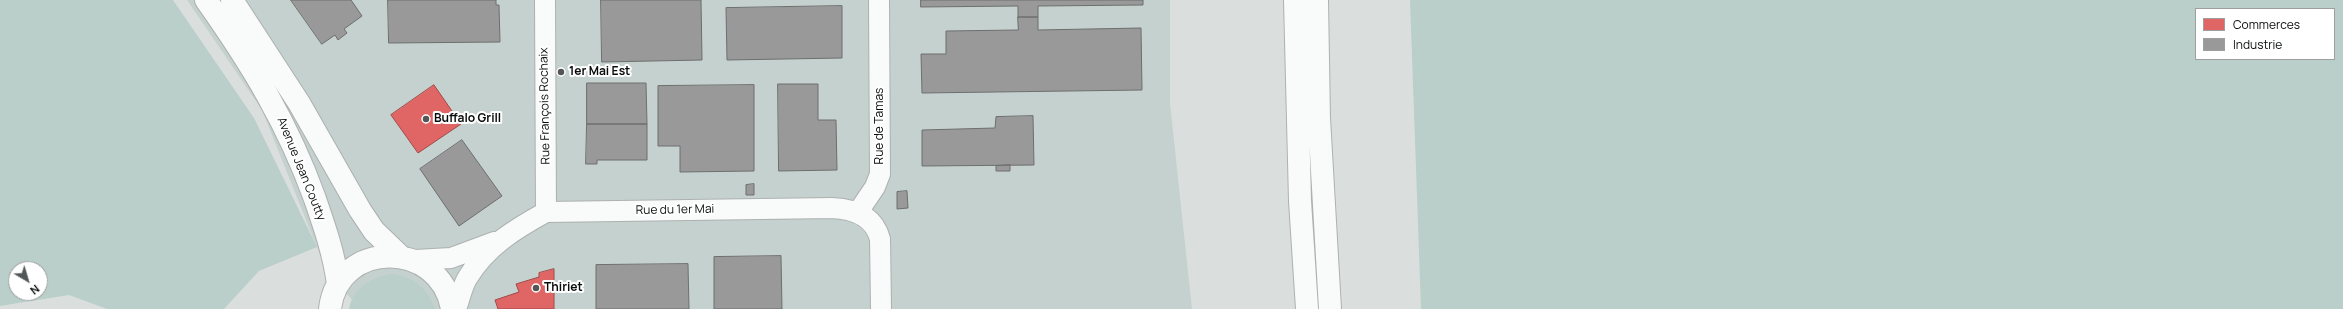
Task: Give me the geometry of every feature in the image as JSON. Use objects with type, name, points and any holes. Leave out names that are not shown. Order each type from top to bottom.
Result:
[{"type":"main road","name":"Avenue Jean Coutty","points":[[206,0],[248,62],[283,122],[303,167],[329,238],[338,284]]},
{"type":"main road","name":"Avenue Jean Coutty","points":[[232,0],[299,103],[360,210],[374,231],[407,258],[430,269],[442,282],[450,298],[452,309]]},
{"type":"main road","points":[[1295,0],[1300,201],[1307,309]]},
{"type":"main road","points":[[1317,0],[1320,134],[1330,309]]},
{"type":"main road","points":[[330,309],[338,284],[350,271],[365,261],[382,256],[407,258]]},
{"type":"street","name":"Rue François Rochaix","points":[[546,0],[546,212]]},
{"type":"street","name":"Rue de Tamas","points":[[858,212],[875,187],[880,174],[879,0]]},
{"type":"street","name":"Rue du 1er Mai","points":[[456,309],[467,278],[500,240],[520,226],[546,212],[832,208],[858,212]]},
{"type":"street","points":[[858,212],[878,230],[880,239],[881,309]]},
{"type":"street","name":"Rue du 1er Mai","points":[[407,258],[451,258],[500,240]]},
{"type":"shaded area","points":[[187,0],[1170,0],[1170,103],[1192,309],[360,309],[326,270],[262,110]]},
{"type":"green space","points":[[0,0],[173,0],[254,118],[317,247],[259,271],[224,309],[107,309],[69,295],[48,298],[48,261],[8,261],[8,301],[31,301],[0,306]]},
{"type":"green space","points":[[1410,0],[2343,0],[2343,309],[1421,309]]},
{"type":"green space","points":[[392,274],[414,281],[424,289],[432,301],[435,309],[349,309],[351,301],[364,284],[385,275]]},
{"type":"building: Commerces","name":"Buffalo Grill","points":[[434,85],[461,124],[418,153],[391,115]]},
{"type":"building: Commerces","name":"Thiriet","points":[[554,269],[554,309],[498,309],[495,300],[519,292],[516,284],[539,277],[539,273]]},
{"type":"building: Industrie","points":[[291,0],[351,0],[362,16],[344,29],[347,33],[338,40],[335,35],[322,44]]},
{"type":"building: Industrie","points":[[388,0],[496,0],[496,5],[499,5],[500,42],[389,43]]},
{"type":"building: Industrie","points":[[601,0],[701,0],[702,60],[602,62]]},
{"type":"building: Industrie","points":[[921,0],[1143,0],[1143,5],[1038,6],[1038,17],[1018,17],[1018,6],[921,7]]},
{"type":"building: Industrie","points":[[842,6],[842,58],[727,60],[726,8]]},
{"type":"building: Industrie","points":[[1018,17],[1038,17],[1038,30],[1141,28],[1142,90],[922,93],[921,54],[946,54],[946,31],[1018,30]]},
{"type":"building: Industrie","points":[[587,83],[646,83],[647,124],[587,124]]},
{"type":"building: Industrie","points":[[778,84],[818,84],[818,120],[836,120],[837,170],[779,171]]},
{"type":"building: Industrie","points":[[754,85],[754,171],[680,172],[680,146],[658,146],[658,86]]},
{"type":"building: Industrie","points":[[1033,116],[1034,165],[922,166],[922,130],[995,128],[996,117]]},
{"type":"building: Industrie","points":[[587,124],[647,124],[647,160],[597,160],[597,164],[586,164]]},
{"type":"building: Industrie","points":[[462,140],[502,196],[459,226],[420,169]]},
{"type":"building: Industrie","points":[[1010,165],[1010,171],[996,171],[996,166]]},
{"type":"building: Industrie","points":[[754,184],[754,195],[746,195],[746,185]]},
{"type":"building: Industrie","points":[[907,191],[908,208],[897,209],[897,192]]},
{"type":"building: Industrie","points":[[781,256],[782,309],[714,309],[714,257]]},
{"type":"building: Industrie","points":[[688,264],[689,309],[596,309],[596,265]]},
{"type":"place","name":"1er Mai Est","points":[[561,72]]},
{"type":"place","name":"Buffalo Grill","points":[[426,119]]},
{"type":"place","name":"Thiriet","points":[[536,288]]}]
